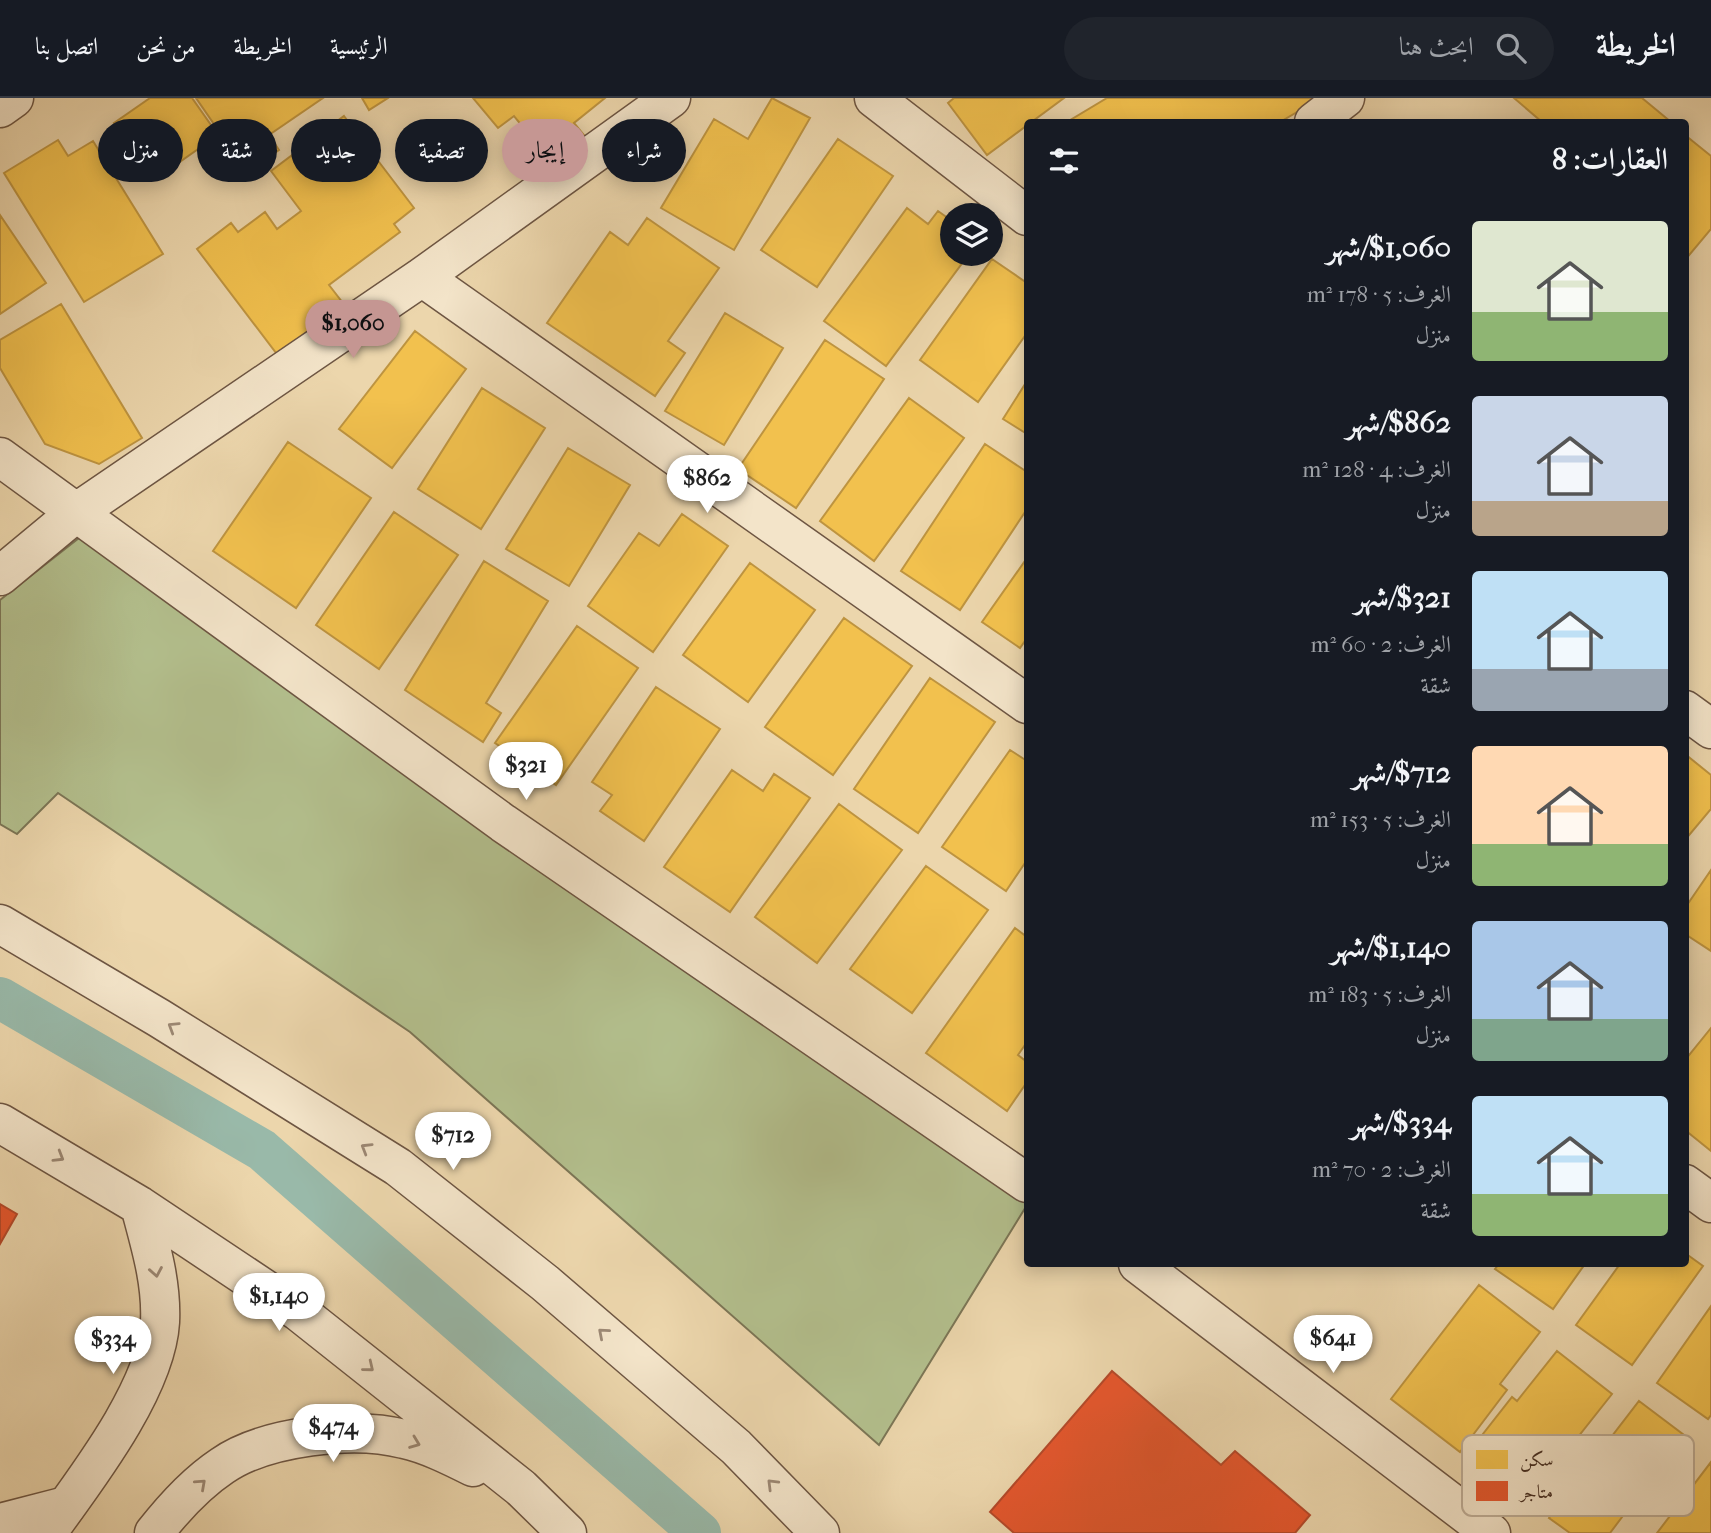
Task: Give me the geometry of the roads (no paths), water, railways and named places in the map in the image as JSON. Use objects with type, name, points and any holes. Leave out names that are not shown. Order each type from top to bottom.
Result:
[{"type":"street","points":[[0,108],[13,98]]},
{"type":"street","points":[[0,576],[77,512],[422,277],[671,98]]},
{"type":"street","points":[[874,98],[1024,214]]},
{"type":"street","points":[[1318,119],[1345,98]]},
{"type":"street","points":[[422,277],[1024,702]]},
{"type":"street","points":[[0,457],[503,823],[1024,1181]]},
{"type":"street","points":[[1689,713],[1711,729]]},
{"type":"street","points":[[0,924],[159,1018],[398,1167],[545,1283],[736,1447],[820,1533]]},
{"type":"street","points":[[0,1123],[140,1206],[299,1312],[521,1489],[567,1533]]},
{"type":"street","points":[[1689,1187],[1711,1203]]},
{"type":"street","points":[[0,1523],[56,1519],[138,1394],[153,1355],[160,1324],[158,1280],[140,1206]]},
{"type":"street","points":[[1142,1267],[1462,1511]]},
{"type":"street","points":[[154,1533],[223,1465],[275,1444],[315,1434],[372,1434],[404,1438],[521,1489]]},
{"type":"street","points":[[1469,1516],[1491,1533]]},
{"type":"waterway","points":[[0,998],[262,1150],[700,1533]]}]
